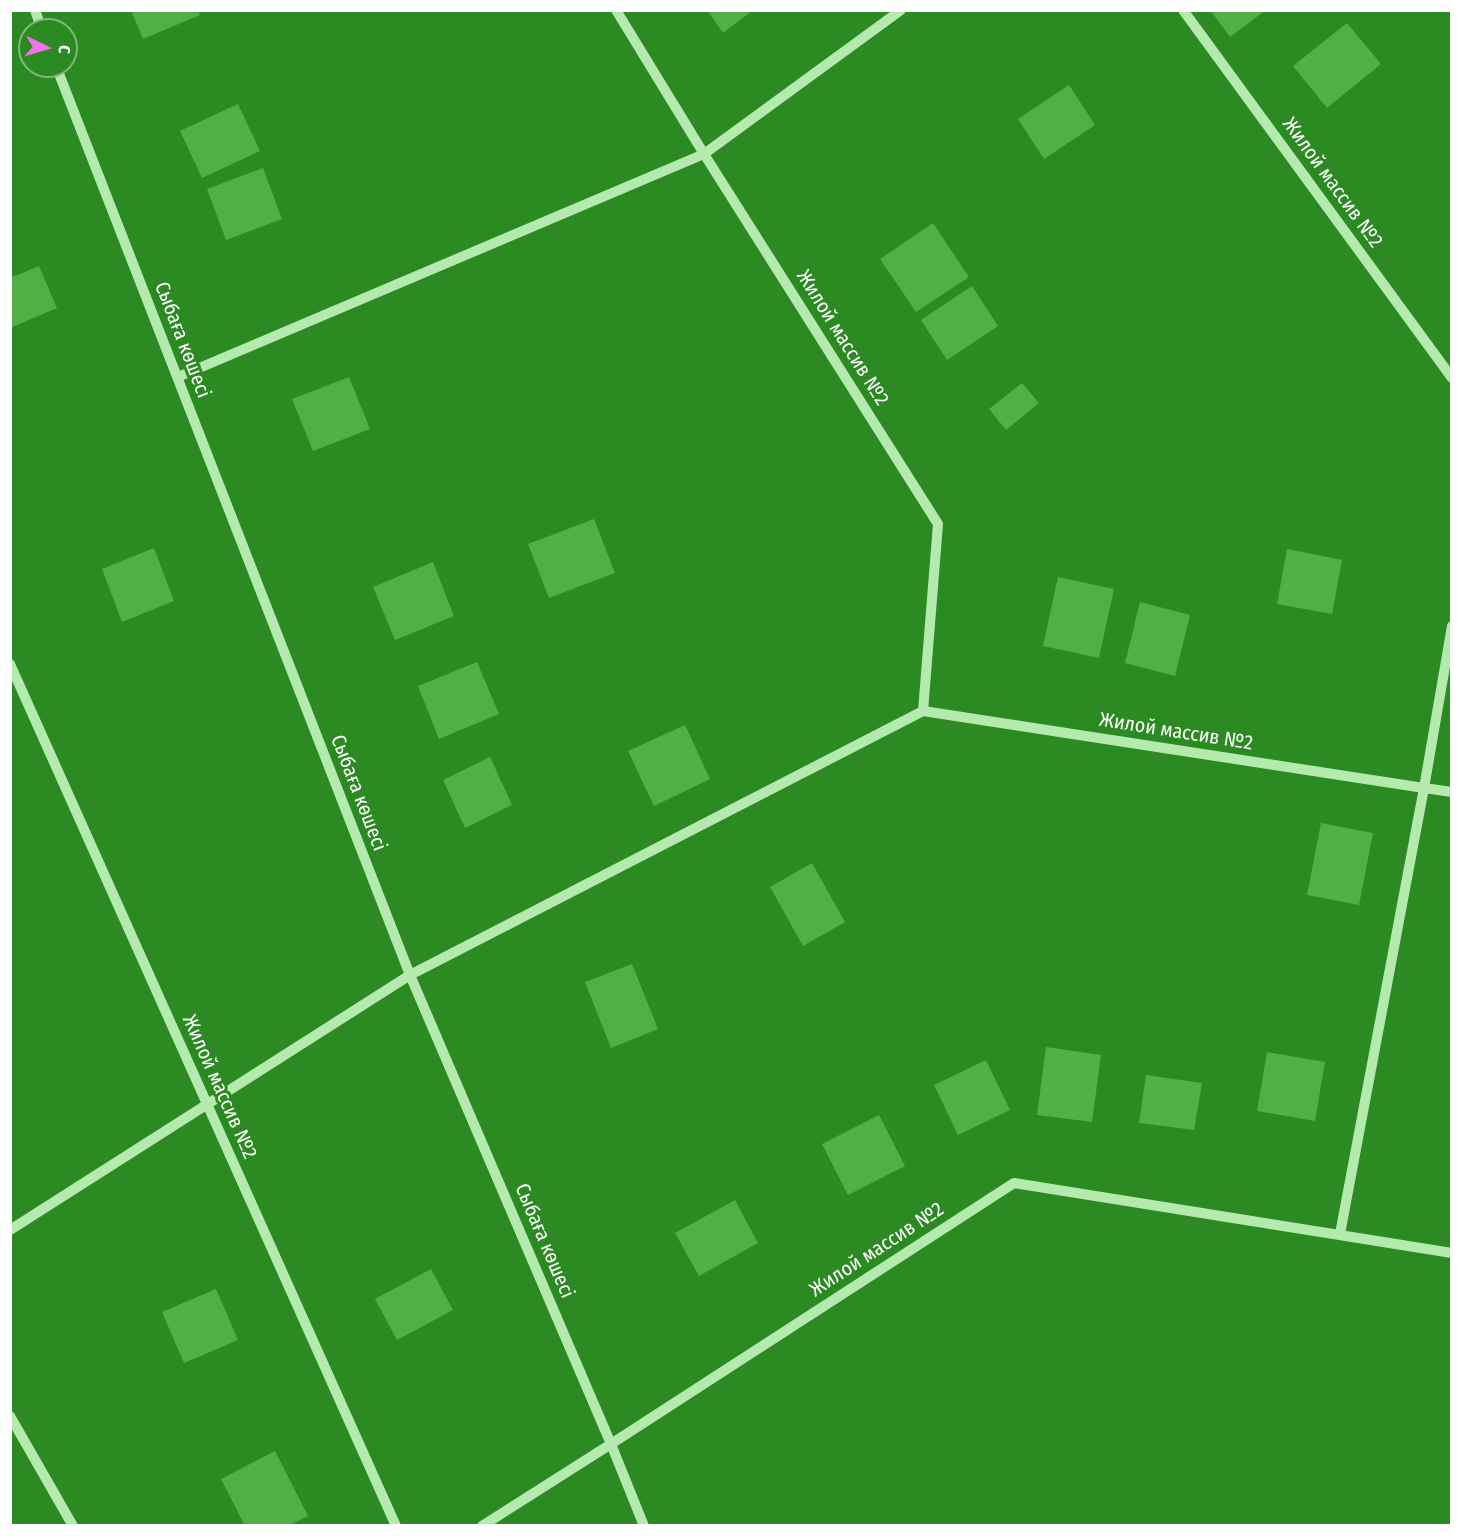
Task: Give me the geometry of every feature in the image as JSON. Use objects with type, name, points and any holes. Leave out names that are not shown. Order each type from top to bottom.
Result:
[{"type":"street","name":"Жилой массив №2","points":[[616,10],[704,154],[938,524],[923,711],[1452,792]]},
{"type":"street","points":[[178,378],[704,154],[901,10]]},
{"type":"street","name":"Жилой массив №2","points":[[1183,10],[1452,378]]},
{"type":"street","name":"Сыбаға көшесі","points":[[61,78],[410,975],[645,1526]]},
{"type":"street","points":[[1340,1234],[1424,788],[1452,626]]},
{"type":"street","name":"Жилой массив №2","points":[[10,664],[396,1526]]},
{"type":"street","points":[[10,1230],[410,975],[923,711]]},
{"type":"street","name":"Жилой массив №2","points":[[482,1526],[1014,1183],[1452,1253]]},
{"type":"street","points":[[10,1416],[73,1526]]},
{"type":"building","points":[[131,10],[198,10],[200,15],[143,39]]},
{"type":"building","points":[[707,10],[753,10],[723,33]]},
{"type":"building","points":[[1210,10],[1266,10],[1230,37]]},
{"type":"building","points":[[1347,23],[1381,64],[1327,108],[1293,66]]},
{"type":"building","points":[[1069,85],[1095,125],[1044,159],[1018,119]]},
{"type":"building","points":[[238,104],[260,151],[202,178],[180,131]]},
{"type":"building","points":[[263,168],[282,219],[226,240],[207,189]]},
{"type":"building","points":[[933,223],[969,277],[916,312],[880,259]]},
{"type":"building","points":[[39,266],[57,308],[10,328],[10,278]]},
{"type":"building","points":[[972,286],[998,326],[947,360],[921,320]]},
{"type":"building","points":[[349,377],[370,429],[313,451],[292,399]]},
{"type":"building","points":[[1022,383],[1039,403],[1006,430],[989,409]]},
{"type":"building","points":[[594,519],[615,573],[549,598],[528,544]]},
{"type":"building","points":[[154,548],[174,601],[122,622],[102,569]]},
{"type":"building","points":[[1287,549],[1342,560],[1332,614],[1277,604]]},
{"type":"building","points":[[433,562],[454,616],[395,640],[373,587]]},
{"type":"building","points":[[1058,577],[1114,589],[1099,658],[1043,646]]},
{"type":"building","points":[[1140,602],[1190,615],[1175,676],[1125,663]]},
{"type":"building","points":[[477,662],[499,714],[439,739],[418,686]]},
{"type":"building","points":[[685,725],[710,779],[654,806],[628,751]]},
{"type":"building","points":[[490,757],[512,805],[465,828],[443,780]]},
{"type":"building","points":[[1321,823],[1373,833],[1359,905],[1307,895]]},
{"type":"building","points":[[812,863],[845,922],[803,946],[770,887]]},
{"type":"building","points":[[632,964],[658,1029],[611,1048],[585,982]]},
{"type":"building","points":[[1046,1047],[1101,1055],[1092,1122],[1037,1115]]},
{"type":"building","points":[[1267,1052],[1325,1062],[1315,1121],[1257,1111]]},
{"type":"building","points":[[986,1060],[1010,1110],[958,1135],[934,1085]]},
{"type":"building","points":[[1146,1075],[1202,1083],[1194,1130],[1139,1123]]},
{"type":"building","points":[[879,1115],[905,1166],[848,1195],[822,1144]]},
{"type":"building","points":[[735,1200],[758,1243],[699,1276],[675,1233]]},
{"type":"building","points":[[431,1269],[453,1310],[397,1340],[375,1299]]},
{"type":"building","points":[[216,1289],[238,1340],[184,1363],[162,1312]]},
{"type":"building","points":[[275,1451],[308,1516],[288,1526],[245,1526],[221,1479]]}]
